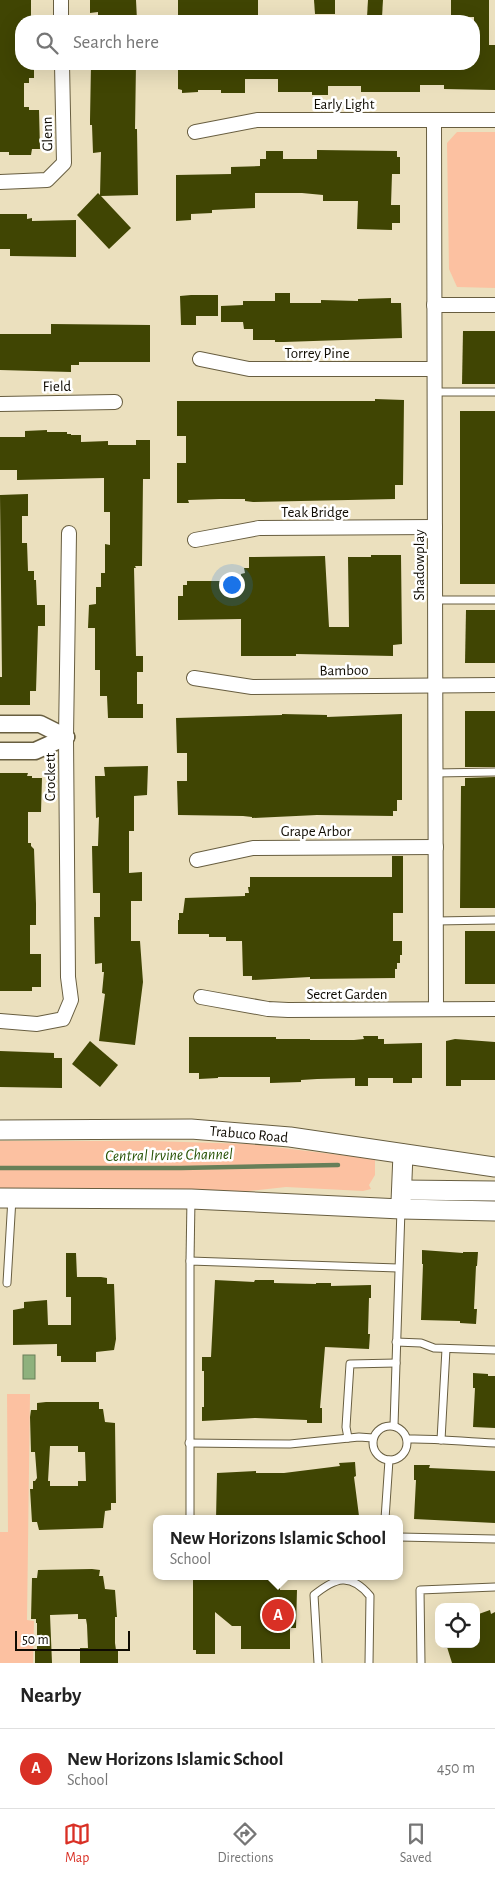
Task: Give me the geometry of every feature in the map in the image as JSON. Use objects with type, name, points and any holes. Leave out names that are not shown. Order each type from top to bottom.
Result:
[{"type":"main road","name":"Trabuco Road","points":[[0,1130],[191,1129],[290,1138],[495,1167]]},
{"type":"main road","points":[[402,1200],[404,1154]]},
{"type":"main road","points":[[6,1198],[402,1200],[495,1191]]},
{"type":"main road","points":[[402,1200],[495,1210]]},
{"type":"street","points":[[61,0],[61,15]]},
{"type":"street","name":"Glenn","points":[[0,182],[47,180],[64,163],[62,70]]},
{"type":"street","name":"Early Light","points":[[195,132],[257,120],[495,120]]},
{"type":"street","name":"Shadowplay","points":[[434,120],[436,1010]]},
{"type":"street","points":[[434,305],[495,305]]},
{"type":"street","name":"Torrey Pine","points":[[200,359],[249,370],[434,369]]},
{"type":"street","name":"Field","points":[[0,404],[115,402]]},
{"type":"street","name":"Teak Bridge","points":[[196,540],[260,528],[435,527]]},
{"type":"street","name":"Crockett","points":[[0,1021],[37,1024],[63,1019],[71,1000],[68,977],[66,737],[69,533]]},
{"type":"street","name":"Bamboo","points":[[194,678],[252,687],[495,685]]},
{"type":"street","points":[[0,724],[40,724],[66,737]]},
{"type":"street","points":[[0,751],[35,751],[66,737]]},
{"type":"street","name":"Grape Arbor","points":[[197,860],[253,848],[436,847]]},
{"type":"street","name":"Secret Garden","points":[[201,997],[268,1009],[495,1009]]},
{"type":"lane","points":[[435,392],[495,392]]},
{"type":"lane","points":[[435,600],[495,600]]},
{"type":"lane","points":[[436,773],[495,772]]},
{"type":"lane","points":[[436,921],[495,920]]},
{"type":"lane","points":[[6,1198],[7,1283]]},
{"type":"lane","points":[[190,1515],[190,1261],[192,1199]]},
{"type":"lane","points":[[394,1426],[398,1268],[402,1200]]},
{"type":"lane","points":[[190,1261],[398,1268]]},
{"type":"lane","points":[[396,1342],[421,1343],[434,1348],[446,1349],[495,1350]]},
{"type":"lane","points":[[441,1440],[446,1349]]},
{"type":"lane","points":[[348,1438],[346,1426],[350,1364],[396,1363]]},
{"type":"lane","points":[[394,1426],[402,1430],[407,1439],[407,1446],[403,1454],[396,1459],[384,1459],[376,1454],[373,1438],[382,1428],[394,1426]]},
{"type":"lane","points":[[189,1443],[290,1444],[348,1438],[373,1438]]},
{"type":"lane","points":[[407,1439],[434,1438],[495,1443]]},
{"type":"lane","points":[[385,1515],[389,1460]]},
{"type":"lane","points":[[403,1537],[495,1539]]},
{"type":"lane","points":[[318,1663],[314,1595],[329,1583],[349,1580],[364,1588],[370,1596],[369,1663]]},
{"type":"lane","points":[[421,1663],[420,1590],[495,1587]]},
{"type":"shaded area","points":[[457,132],[495,132],[495,288],[457,287],[449,269],[447,143]]},
{"type":"shaded area","points":[[0,1141],[151,1141],[250,1144],[373,1159],[375,1160],[375,1175],[369,1185],[371,1189],[363,1191],[286,1187],[240,1192],[0,1191]]},
{"type":"shaded area","points":[[23,1355],[35,1355],[35,1379],[23,1379]]},
{"type":"shaded area","points":[[7,1394],[30,1394],[27,1620],[34,1621],[33,1663],[0,1663],[0,1532],[8,1532]]},
{"type":"building","points":[[0,0],[31,0],[31,15],[15,15],[15,70],[34,70],[34,78],[29,78],[29,83],[24,83],[24,107],[29,107],[29,110],[39,110],[40,149],[32,149],[31,155],[9,155],[9,152],[0,152]]},
{"type":"building","points":[[90,0],[136,0],[137,15],[98,15],[98,12],[90,13]]},
{"type":"building","points":[[178,0],[258,0],[258,15],[178,15]]},
{"type":"building","points":[[314,0],[335,0],[335,14],[315,14]]},
{"type":"building","points":[[368,0],[383,0],[382,15],[367,15]]},
{"type":"building","points":[[451,0],[489,0],[489,45],[495,45],[495,90],[444,89],[444,85],[420,85],[420,92],[361,92],[361,86],[328,86],[328,95],[312,95],[312,92],[278,92],[278,79],[245,79],[245,93],[221,93],[221,90],[198,90],[198,92],[182,93],[182,90],[178,89],[178,70],[480,70],[480,15],[451,15]]},
{"type":"building","points":[[91,70],[136,70],[135,129],[137,129],[138,195],[101,196],[131,228],[109,249],[77,215],[98,193],[100,195],[101,152],[93,153],[92,125],[90,125]]},
{"type":"building","points":[[317,150],[397,151],[397,157],[400,157],[400,174],[392,174],[391,205],[400,205],[400,223],[392,223],[392,230],[357,229],[358,201],[323,201],[323,195],[302,193],[255,193],[255,208],[212,210],[212,213],[191,214],[191,220],[176,221],[176,175],[231,174],[231,167],[260,166],[260,159],[266,159],[266,151],[283,151],[283,159],[317,159]]},
{"type":"building","points":[[0,214],[27,214],[27,219],[32,218],[32,221],[76,220],[76,257],[10,256],[10,249],[0,249]]},
{"type":"building","points":[[275,293],[290,293],[290,303],[321,303],[321,300],[358,301],[358,299],[391,298],[391,303],[401,303],[402,338],[275,342],[275,340],[253,340],[253,329],[244,329],[243,322],[221,322],[221,306],[243,305],[243,301],[275,301]]},
{"type":"building","points":[[218,295],[218,316],[196,316],[196,325],[181,325],[180,296]]},
{"type":"building","points":[[51,324],[150,325],[150,362],[79,362],[79,365],[71,365],[71,372],[0,370],[0,334],[51,334]]},
{"type":"building","points":[[463,331],[495,331],[495,384],[462,384]]},
{"type":"building","points":[[375,399],[404,400],[403,485],[395,485],[395,499],[253,502],[245,501],[245,499],[220,499],[188,500],[189,503],[177,503],[177,463],[186,463],[186,436],[177,436],[177,401],[375,401]]},
{"type":"building","points":[[460,411],[495,411],[495,584],[460,584]]},
{"type":"building","points":[[47,430],[47,432],[67,432],[67,434],[71,435],[81,435],[81,442],[108,441],[108,445],[136,445],[136,440],[150,440],[150,479],[143,479],[142,566],[135,566],[136,568],[134,568],[136,656],[143,656],[143,672],[137,672],[137,704],[143,704],[143,718],[108,718],[107,696],[100,696],[100,670],[95,670],[95,628],[88,628],[89,605],[96,604],[96,587],[101,587],[101,573],[105,573],[105,544],[110,545],[110,512],[104,512],[104,478],[17,480],[17,470],[0,470],[0,437],[25,437],[25,431]]},
{"type":"building","points":[[28,494],[28,516],[22,516],[22,543],[27,543],[28,571],[34,571],[37,605],[45,605],[45,626],[38,626],[36,691],[30,691],[30,705],[0,705],[0,677],[2,677],[0,495]]},
{"type":"building","points":[[371,555],[401,555],[402,644],[393,645],[393,656],[296,654],[296,656],[241,656],[241,619],[178,620],[178,596],[183,596],[183,585],[187,585],[187,581],[241,581],[241,574],[245,573],[244,568],[249,568],[249,557],[325,556],[329,627],[349,627],[348,557],[371,557]]},
{"type":"building","points":[[466,610],[495,610],[495,663],[465,663]]},
{"type":"building","points":[[465,711],[495,711],[495,767],[465,767]]},
{"type":"building","points":[[282,714],[327,715],[327,717],[402,714],[402,800],[397,800],[397,811],[393,811],[393,816],[317,815],[252,818],[243,816],[178,815],[177,781],[187,781],[187,753],[177,753],[176,718]]},
{"type":"building","points":[[148,766],[147,795],[134,796],[134,831],[129,831],[129,873],[142,872],[142,901],[131,901],[131,941],[140,941],[143,982],[135,1045],[99,1041],[105,994],[102,993],[104,972],[102,972],[102,963],[95,964],[94,917],[100,917],[100,893],[93,893],[92,846],[98,846],[99,817],[96,818],[95,776],[105,776],[104,767]]},
{"type":"building","points":[[0,773],[28,773],[27,776],[32,776],[32,778],[42,778],[41,812],[28,812],[28,843],[31,843],[34,849],[36,904],[36,925],[30,925],[30,954],[41,954],[41,987],[32,987],[32,991],[0,991]]},
{"type":"building","points":[[495,777],[495,908],[460,908],[461,786],[465,786],[465,778]]},
{"type":"building","points":[[392,856],[403,856],[403,913],[393,913],[393,941],[402,941],[402,955],[400,955],[400,963],[397,963],[397,969],[395,969],[395,978],[310,979],[310,977],[252,980],[252,976],[243,976],[242,941],[226,941],[226,937],[209,937],[209,934],[178,934],[179,913],[183,913],[185,898],[245,896],[245,893],[249,893],[250,877],[392,877]]},
{"type":"building","points":[[465,931],[495,931],[495,984],[465,984]]},
{"type":"building","points":[[363,1036],[378,1036],[378,1039],[384,1039],[384,1044],[422,1043],[422,1078],[412,1078],[412,1083],[393,1083],[393,1078],[368,1078],[368,1086],[355,1086],[355,1078],[270,1083],[270,1077],[199,1079],[199,1073],[189,1073],[189,1037],[276,1037],[276,1039],[354,1040],[364,1039]]},
{"type":"building","points":[[455,1039],[495,1042],[495,1080],[461,1080],[461,1086],[446,1086],[446,1041]]},
{"type":"building","points":[[90,1041],[118,1065],[100,1087],[72,1064]]},
{"type":"building","points":[[0,1051],[54,1053],[54,1058],[62,1058],[62,1088],[0,1087]]},
{"type":"building","points":[[422,1250],[463,1253],[478,1252],[474,1309],[477,1309],[476,1324],[460,1323],[460,1321],[421,1320]]},
{"type":"building","points":[[66,1253],[76,1253],[77,1277],[107,1278],[107,1284],[114,1284],[116,1339],[114,1350],[96,1352],[96,1362],[61,1362],[61,1356],[57,1356],[57,1344],[13,1345],[13,1310],[24,1308],[24,1302],[47,1300],[48,1325],[71,1325],[71,1297],[66,1297]]},
{"type":"building","points":[[215,1280],[254,1282],[255,1280],[274,1280],[274,1283],[331,1283],[331,1286],[371,1285],[371,1298],[369,1298],[369,1349],[325,1347],[320,1408],[322,1408],[322,1423],[307,1423],[307,1420],[255,1418],[202,1421],[204,1371],[202,1371],[202,1357],[211,1357]]},
{"type":"building","points":[[473,1373],[495,1376],[495,1428],[473,1427],[475,1388],[473,1388]]},
{"type":"building","points":[[99,1402],[99,1409],[103,1409],[105,1422],[115,1423],[116,1503],[111,1503],[111,1510],[105,1511],[103,1528],[39,1530],[37,1522],[32,1522],[30,1489],[33,1489],[33,1481],[37,1478],[35,1452],[31,1452],[30,1417],[31,1410],[37,1410],[37,1403]],"holes":[[[50,1446],[78,1446],[78,1452],[85,1452],[86,1481],[78,1481],[78,1486],[50,1486],[50,1481],[48,1481]]]},
{"type":"building","points":[[355,1462],[356,1476],[354,1477],[359,1515],[216,1515],[217,1473],[256,1471],[256,1473],[284,1473],[340,1466],[339,1463]]},
{"type":"building","points":[[414,1465],[430,1465],[429,1468],[495,1471],[495,1523],[414,1519],[416,1480],[414,1480]]},
{"type":"building","points":[[38,1570],[100,1570],[99,1576],[103,1576],[105,1589],[115,1590],[117,1617],[115,1617],[115,1643],[116,1650],[118,1650],[118,1663],[80,1663],[80,1648],[88,1648],[86,1619],[78,1619],[78,1614],[50,1615],[52,1663],[35,1663],[37,1623],[36,1619],[31,1619],[32,1578],[37,1578]]},
{"type":"building","points":[[193,1580],[280,1580],[280,1590],[297,1590],[296,1628],[290,1628],[290,1649],[241,1649],[241,1626],[232,1626],[215,1612],[215,1654],[196,1654],[196,1650],[193,1650]]},
{"type":"building","points":[[490,1610],[491,1614],[495,1612],[495,1663],[452,1663],[447,1648],[480,1648],[480,1614]]},
{"type":"waterway","name":"Central Irvine Channel","points":[[0,1168],[181,1168],[338,1165]]},
{"type":"place","name":"New Horizons Islamic School","points":[[278,1615]]}]
